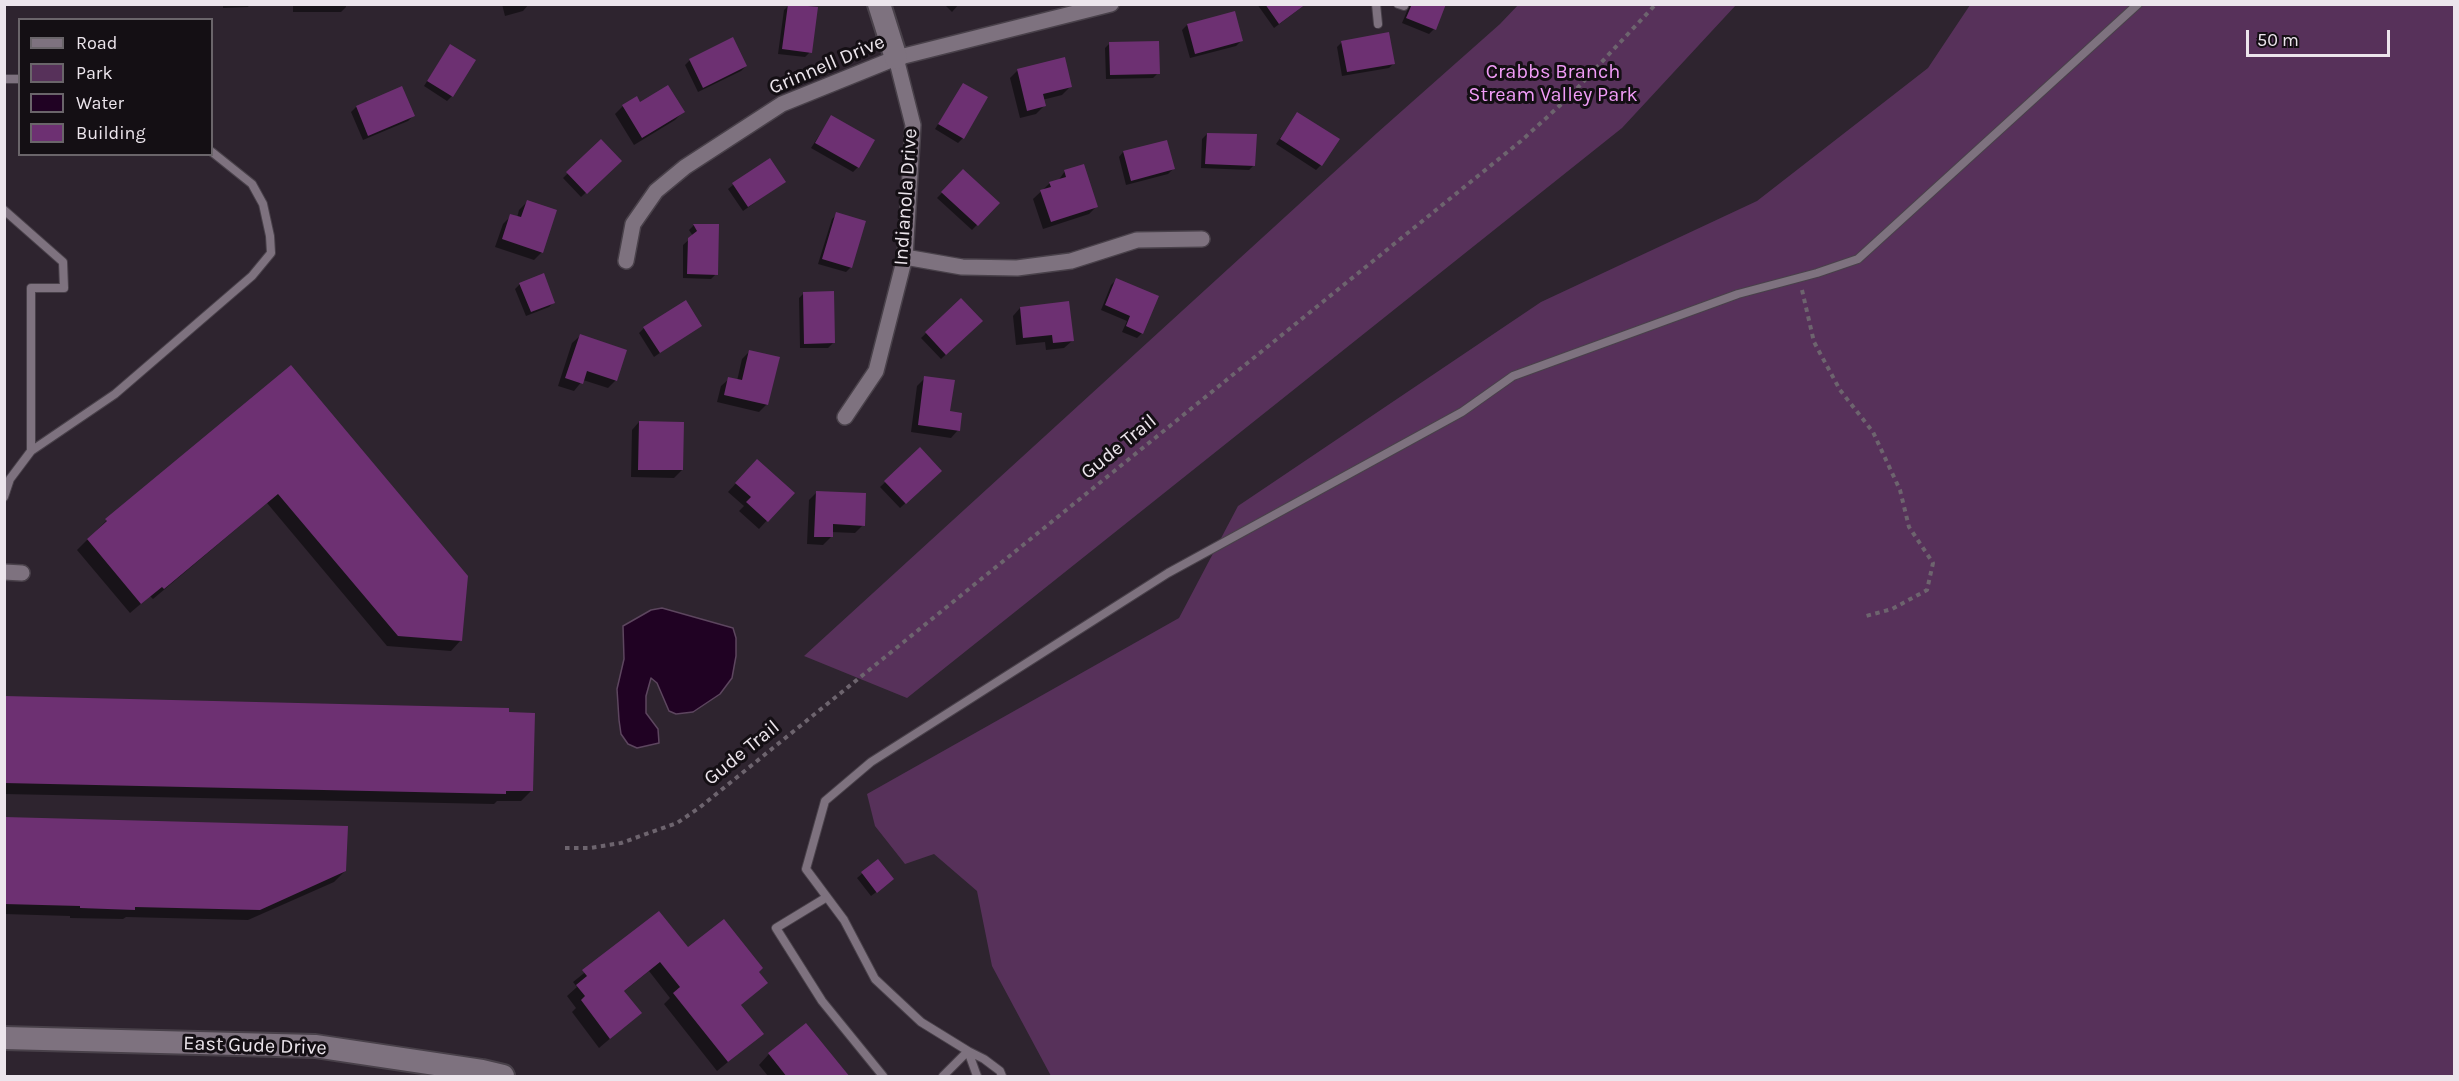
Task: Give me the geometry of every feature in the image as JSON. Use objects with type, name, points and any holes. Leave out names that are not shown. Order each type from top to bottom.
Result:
[{"type":"main road","name":"Indianola Drive","points":[[879,4],[896,58]]},
{"type":"main road","name":"East Gude Drive","points":[[4,1038],[315,1046],[482,1071],[502,1077]]},
{"type":"street","name":"Grinnell Drive","points":[[626,261],[633,224],[656,191],[685,167],[782,104],[896,58],[1111,4]]},
{"type":"street","name":"Indianola Drive","points":[[845,417],[876,371],[905,257],[912,125],[896,58]]},
{"type":"street","points":[[905,257],[962,267],[1017,268],[1071,261],[1137,240],[1202,239]]},
{"type":"street","points":[[4,572],[22,573]]},
{"type":"lane","points":[[1376,4],[1378,24]]},
{"type":"lane","points":[[1002,1077],[1000,1071],[984,1059],[921,1022],[875,979],[844,920],[806,869],[825,801],[871,762],[1158,579],[1462,412],[1513,376],[1738,294],[1858,259],[2138,4]]},
{"type":"lane","points":[[4,497],[7,479],[31,451],[115,394],[252,276],[272,253],[263,204],[252,184],[213,153]]},
{"type":"lane","points":[[4,210],[63,261],[64,288],[31,288],[31,451]]},
{"type":"lane","points":[[827,897],[776,928],[822,1001],[883,1077]]},
{"type":"lane","points":[[943,1077],[968,1051]]},
{"type":"lane","points":[[968,1051],[977,1077]]},
{"type":"path","name":"Gude Trail","points":[[565,848],[590,848],[621,843],[654,833],[699,808],[1521,141],[1568,98],[1656,4]]},
{"type":"path","points":[[1800,277],[1814,342],[1840,390],[1873,432],[1900,490],[1909,527],[1933,563],[1927,590],[1892,609],[1866,616]]},
{"type":"green space","name":"Crabbs Branch Stream Valley Park","points":[[1519,4],[1736,5],[1622,128],[907,698],[804,656],[1377,133],[1500,24]]},
{"type":"green space","points":[[1970,5],[2454,5],[2454,1076],[1051,1076],[992,966],[977,891],[934,854],[905,864],[875,826],[867,794],[1179,618],[1238,506],[1541,302],[1757,201],[1928,68]]},
{"type":"water","points":[[662,608],[733,628],[736,638],[736,656],[732,678],[720,694],[693,712],[676,714],[669,711],[657,683],[651,678],[646,696],[646,713],[658,729],[659,743],[637,748],[628,744],[621,734],[619,720],[617,689],[624,659],[623,626],[651,610]]},
{"type":"building","points":[[788,4],[818,7],[812,53],[782,49]]},
{"type":"building","points":[[1265,4],[1306,4],[1279,24]]},
{"type":"building","points":[[1412,4],[1446,4],[1436,30],[1406,18]]},
{"type":"building","points":[[1235,11],[1243,41],[1195,54],[1187,24]]},
{"type":"building","points":[[1389,32],[1395,64],[1347,72],[1341,41]]},
{"type":"building","points":[[733,37],[747,66],[703,88],[689,59]]},
{"type":"building","points":[[1159,41],[1160,74],[1110,75],[1109,42]]},
{"type":"building","points":[[450,44],[476,60],[453,97],[427,81]]},
{"type":"building","points":[[1065,57],[1072,87],[1043,94],[1046,106],[1027,111],[1017,69]]},
{"type":"building","points":[[963,83],[988,97],[964,139],[938,124]]},
{"type":"building","points":[[668,85],[685,112],[642,138],[622,105],[637,96],[640,102]]},
{"type":"building","points":[[402,86],[415,116],[368,136],[356,106]]},
{"type":"building","points":[[1297,112],[1340,139],[1322,166],[1280,139]]},
{"type":"building","points":[[831,115],[875,140],[859,168],[815,143]]},
{"type":"building","points":[[1207,133],[1257,134],[1255,166],[1205,164]]},
{"type":"building","points":[[601,139],[622,161],[587,194],[566,172]]},
{"type":"building","points":[[1167,140],[1175,169],[1131,181],[1123,151]]},
{"type":"building","points":[[770,158],[786,182],[748,207],[732,183]]},
{"type":"building","points":[[1084,164],[1098,207],[1051,222],[1040,190],[1051,187],[1049,182],[1066,177],[1064,170]]},
{"type":"building","points":[[963,169],[1000,203],[978,226],[941,192]]},
{"type":"building","points":[[527,200],[557,210],[543,253],[502,239],[510,214],[521,217]]},
{"type":"building","points":[[836,212],[866,221],[852,268],[822,259]]},
{"type":"building","points":[[693,224],[719,224],[718,275],[687,274],[688,238],[697,231]]},
{"type":"building","points":[[544,273],[555,303],[531,312],[519,283]]},
{"type":"building","points":[[1116,278],[1159,296],[1143,334],[1126,326],[1130,316],[1105,305]]},
{"type":"building","points":[[834,291],[835,343],[804,344],[803,292]]},
{"type":"building","points":[[961,298],[983,321],[946,355],[925,332]]},
{"type":"building","points":[[686,300],[702,326],[660,353],[643,327]]},
{"type":"building","points":[[1069,301],[1074,341],[1053,343],[1052,335],[1023,338],[1020,307]]},
{"type":"building","points":[[580,334],[627,350],[617,381],[587,371],[583,384],[565,378]]},
{"type":"building","points":[[749,350],[780,357],[768,405],[724,395],[728,377],[742,380]]},
{"type":"building","points":[[291,365],[468,576],[462,641],[398,636],[278,494],[164,589],[162,587],[141,604],[87,539],[107,521],[105,519]]},
{"type":"building","points":[[924,376],[955,380],[950,411],[962,413],[960,431],[918,425]]},
{"type":"building","points":[[639,421],[684,422],[683,470],[638,470]]},
{"type":"building","points":[[920,447],[942,471],[906,504],[884,481]]},
{"type":"building","points":[[757,459],[795,493],[768,522],[746,502],[751,497],[735,483]]},
{"type":"building","points":[[816,491],[866,493],[865,526],[833,524],[833,537],[814,537]]},
{"type":"building","points":[[4,696],[509,708],[509,712],[535,713],[533,791],[506,791],[506,794],[4,783]]},
{"type":"building","points":[[4,817],[348,826],[346,871],[260,910],[135,907],[135,910],[4,904]]},
{"type":"building","points":[[878,859],[894,879],[877,893],[861,872]]},
{"type":"building","points":[[659,911],[688,947],[724,919],[763,968],[759,972],[768,983],[741,1005],[764,1034],[728,1062],[673,993],[680,987],[660,962],[624,991],[642,1013],[610,1039],[581,1000],[585,996],[576,985],[587,976],[582,970]]},
{"type":"building","points":[[806,1023],[850,1077],[787,1077],[768,1053]]}]
